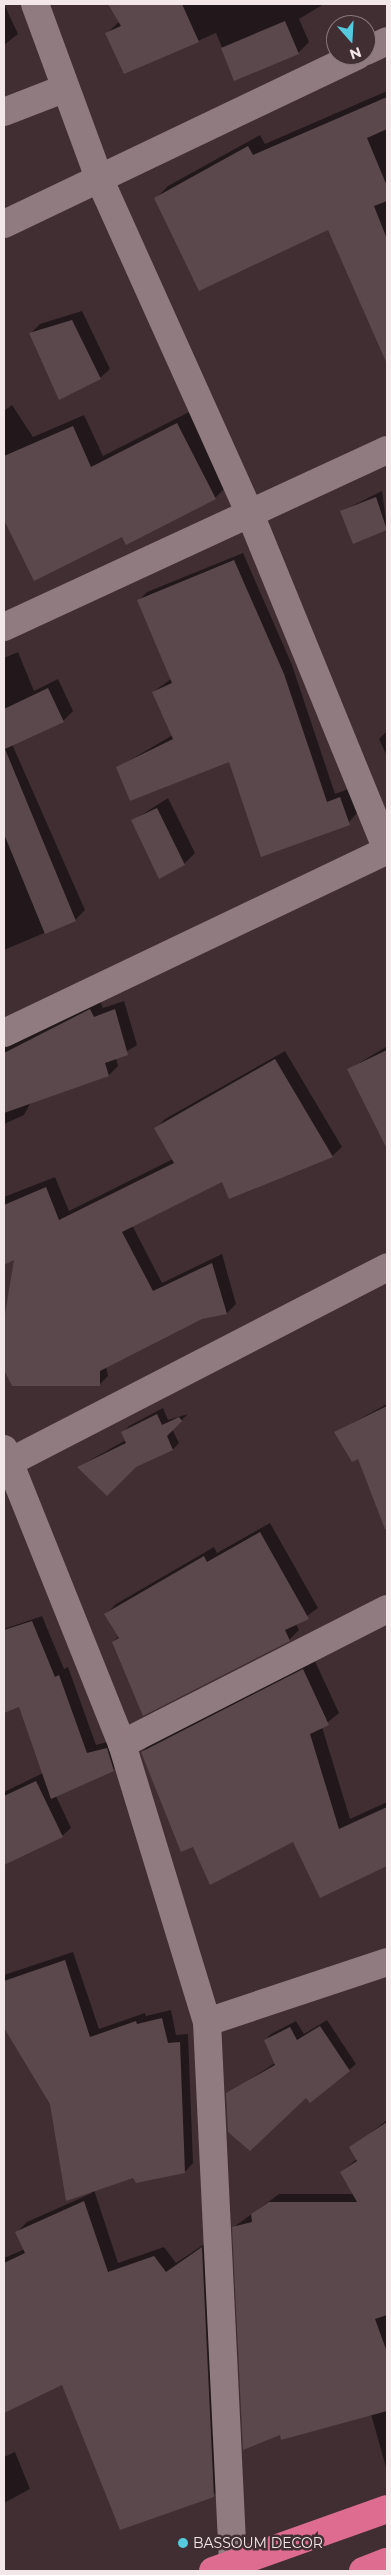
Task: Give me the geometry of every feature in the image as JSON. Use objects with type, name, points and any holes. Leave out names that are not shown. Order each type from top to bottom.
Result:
[{"type":"highway","points":[[223,2568],[387,2509]]},
{"type":"highway","points":[[363,2571],[387,2562]]},
{"type":"street","points":[[4,1033],[387,849],[250,514],[99,178],[35,4]]},
{"type":"street","points":[[4,224],[337,65]]},
{"type":"street","points":[[4,112],[66,88]]},
{"type":"street","points":[[4,627],[387,450]]},
{"type":"street","points":[[223,2568],[206,2022],[122,1744],[6,1459],[387,1267]]},
{"type":"street","points":[[122,1744],[387,1610]]},
{"type":"street","points":[[206,2022],[387,1962]]},
{"type":"building","points":[[108,4],[182,4],[199,42],[124,74],[105,33],[121,26]]},
{"type":"building","points":[[285,21],[299,54],[234,81],[221,48]]},
{"type":"building","points":[[387,97],[387,129],[367,138],[387,186],[387,201],[374,206],[387,239],[387,364],[328,230],[199,291],[154,198],[248,146],[253,155]]},
{"type":"building","points":[[72,320],[101,379],[59,400],[29,333]]},
{"type":"building","points":[[177,423],[216,499],[126,545],[122,537],[34,581],[4,520],[4,456],[73,426],[91,467]]},
{"type":"building","points":[[376,497],[387,530],[353,544],[340,511]]},
{"type":"building","points":[[234,560],[284,674],[327,802],[340,797],[350,825],[261,857],[229,762],[130,801],[116,767],[173,739],[152,692],[172,683],[137,600]]},
{"type":"building","points":[[48,688],[64,722],[5,749],[76,921],[45,934],[4,834],[4,709]]},
{"type":"building","points":[[157,808],[185,865],[159,879],[131,820]]},
{"type":"building","points":[[90,1009],[94,1017],[115,1009],[128,1055],[105,1063],[109,1076],[4,1113],[4,1053]]},
{"type":"building","points":[[387,1050],[387,1149],[347,1069]]},
{"type":"building","points":[[275,1059],[333,1157],[229,1199],[222,1182],[122,1232],[153,1291],[212,1263],[227,1314],[202,1319],[100,1371],[100,1386],[12,1386],[4,1370],[4,1320],[14,1260],[4,1265],[4,1205],[46,1187],[59,1220],[174,1163],[154,1128]]},
{"type":"building","points":[[387,1406],[387,1529],[385,1529],[358,1459],[352,1462],[334,1432]]},
{"type":"building","points":[[157,1414],[162,1425],[179,1417],[182,1421],[167,1436],[173,1450],[136,1467],[107,1496],[77,1467],[126,1443],[121,1432]]},
{"type":"building","points":[[260,1532],[309,1619],[285,1630],[290,1641],[143,1716],[112,1642],[119,1638],[104,1614],[204,1556],[207,1562]]},
{"type":"building","points":[[32,1621],[55,1677],[59,1675],[87,1753],[107,1748],[114,1771],[51,1799],[19,1707],[4,1713],[4,1630]]},
{"type":"building","points":[[303,1669],[329,1725],[310,1734],[339,1829],[387,1807],[387,1866],[320,1898],[293,1842],[210,1885],[193,1847],[181,1852],[141,1752]]},
{"type":"building","points":[[36,1781],[63,1837],[4,1865],[4,1796]]},
{"type":"building","points":[[65,1960],[90,2037],[136,2021],[137,2024],[162,2018],[168,2043],[180,2042],[185,2173],[136,2183],[133,2178],[66,2201],[50,2104],[4,2028],[4,1981]]},
{"type":"building","points":[[320,2026],[350,2071],[310,2103],[306,2098],[250,2151],[228,2132],[226,2093],[275,2065],[264,2040],[290,2027],[297,2040]]},
{"type":"building","points":[[387,2122],[387,2315],[375,2319],[387,2352],[387,2411],[281,2440],[280,2435],[243,2450],[232,2227],[252,2222],[251,2214],[269,2202],[357,2202],[340,2172],[357,2161],[349,2147]]},
{"type":"building","points":[[84,2201],[108,2272],[154,2256],[166,2272],[202,2247],[214,2497],[120,2530],[62,2385],[4,2413],[4,2263],[25,2253],[15,2232]]},
{"type":"place","name":"BASSOUM DECOR","points":[[183,2543]]}]
